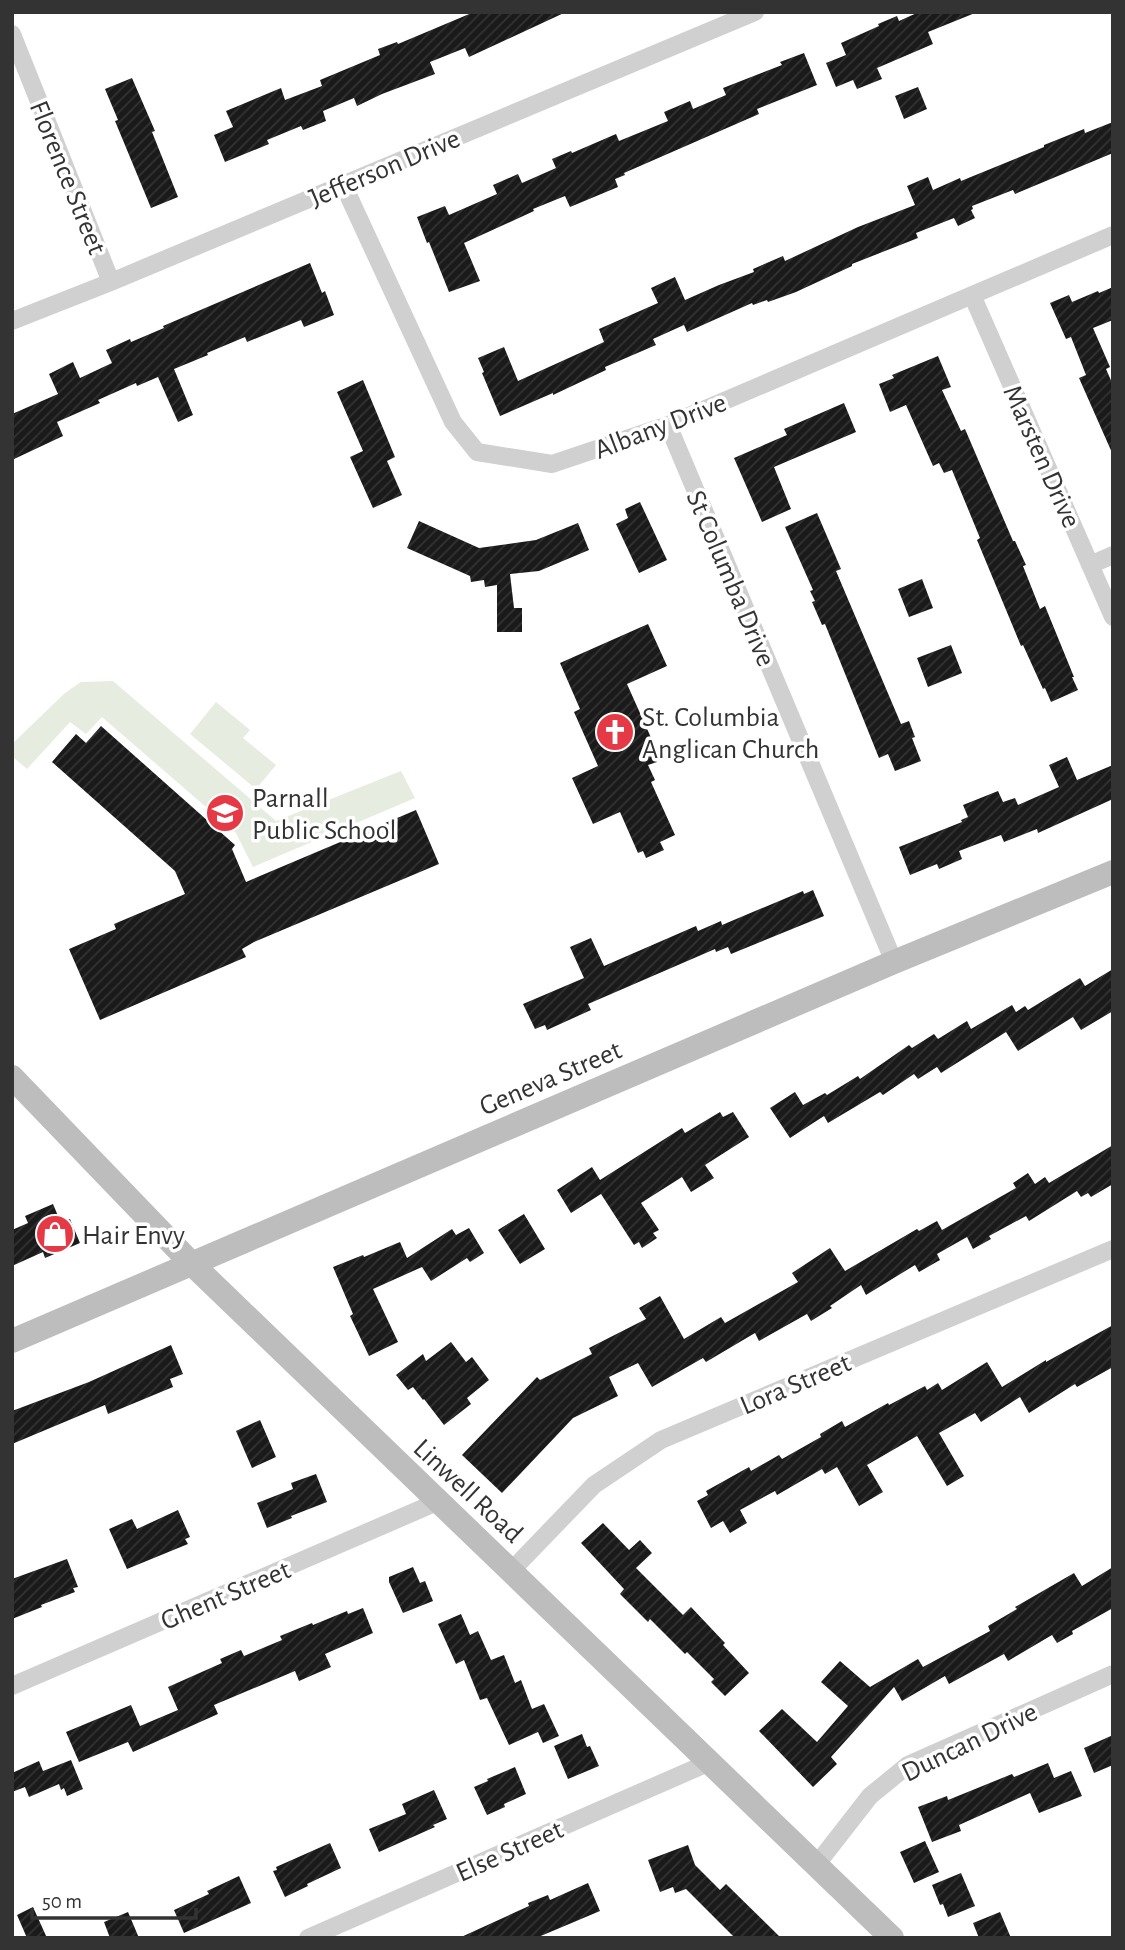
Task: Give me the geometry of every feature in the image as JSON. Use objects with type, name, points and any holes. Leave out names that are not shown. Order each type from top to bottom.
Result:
[{"type":"main road","name":"Geneva Street","points":[[12,1341],[894,962],[1113,872]]},
{"type":"main road","name":"Linwell Road","points":[[12,1077],[191,1264],[817,1864],[888,1936]]},
{"type":"street","name":"Jefferson Drive","points":[[12,321],[755,12]]},
{"type":"street","name":"Florence Street","points":[[12,34],[111,282]]},
{"type":"street","name":"Albany Drive","points":[[342,184],[453,422],[477,452],[552,464],[668,425],[1113,235]]},
{"type":"street","name":"Marsten Drive","points":[[972,295],[1113,617]]},
{"type":"street","name":"St Columba Drive","points":[[668,425],[894,962]]},
{"type":"street","points":[[1090,565],[1113,555]]},
{"type":"street","name":"Lora Street","points":[[511,1571],[594,1485],[661,1440],[1113,1249]]},
{"type":"street","name":"Ghent Street","points":[[12,1686],[437,1502]]},
{"type":"street","name":"Duncan Drive","points":[[817,1864],[870,1796],[908,1765],[1113,1674]]},
{"type":"street","name":"Else Street","points":[[308,1938],[710,1762]]},
{"type":"shaded area","points":[[113,681],[276,821],[401,771],[415,798],[253,867],[236,833],[102,717],[86,734],[70,722],[27,769],[12,756],[12,744],[65,693],[81,682]]},
{"type":"shaded area","points":[[216,702],[250,730],[243,738],[276,765],[256,789],[190,734]]},
{"type":"building","points":[[474,12],[566,12],[469,57],[465,48],[430,62],[435,74],[357,106],[354,98],[323,111],[326,121],[303,130],[301,126],[267,140],[269,144],[225,162],[214,135],[233,127],[226,111],[281,88],[285,100],[322,86],[320,80],[380,55],[378,49],[397,42],[398,44]]},
{"type":"building","points":[[919,12],[975,13],[928,32],[933,44],[877,68],[882,79],[857,89],[853,80],[836,87],[826,63],[846,55],[841,43],[897,16],[899,21]]},
{"type":"building","points":[[804,53],[817,85],[757,109],[759,114],[624,173],[625,175],[615,179],[618,187],[570,207],[565,196],[464,243],[480,281],[449,292],[417,217],[445,206],[449,215],[497,194],[493,185],[518,174],[522,183],[556,168],[552,159],[616,134],[619,141],[668,121],[664,112],[690,101],[693,109],[726,95],[723,88],[782,65],[780,62]]},
{"type":"building","points":[[132,78],[155,131],[152,132],[178,197],[151,208],[115,121],[118,120],[105,89]]},
{"type":"building","points":[[918,87],[927,109],[904,119],[895,96]]},
{"type":"building","points":[[1113,122],[1113,153],[1015,194],[1013,190],[972,206],[975,218],[958,226],[954,218],[916,233],[918,238],[852,264],[796,292],[768,302],[752,303],[687,332],[684,325],[653,339],[656,345],[605,367],[606,370],[500,416],[478,358],[504,347],[518,381],[604,342],[599,329],[658,303],[651,288],[675,277],[685,300],[754,272],[753,269],[783,256],[785,261],[858,227],[915,205],[907,186],[928,177],[933,190],[960,178],[961,181],[1084,129],[1085,133]]},
{"type":"building","points":[[310,263],[334,315],[304,327],[301,320],[247,342],[245,337],[174,369],[193,415],[178,422],[158,377],[137,386],[136,383],[57,422],[63,436],[12,460],[12,414],[58,394],[49,374],[73,362],[80,378],[112,363],[106,350],[164,328],[163,326]]},
{"type":"building","points":[[1113,287],[1113,320],[1093,328],[1110,367],[1106,369],[1113,385],[1113,455],[1079,378],[1086,375],[1071,337],[1066,339],[1050,303],[1069,295],[1072,302]]},
{"type":"building","points":[[938,356],[951,387],[942,390],[961,431],[965,429],[1026,565],[1023,566],[1040,609],[1045,606],[1074,677],[1078,690],[1051,702],[1023,645],[1021,646],[977,540],[980,538],[952,470],[944,473],[939,463],[933,466],[906,405],[890,412],[879,384],[894,378],[892,375]]},
{"type":"building","points":[[363,380],[395,457],[387,461],[402,495],[373,508],[350,457],[363,451],[337,392]]},
{"type":"building","points":[[844,403],[856,432],[774,467],[791,509],[762,522],[734,458],[787,435],[784,429]]},
{"type":"building","points":[[640,502],[667,560],[639,573],[616,524],[628,518],[625,509]]},
{"type":"building","points":[[817,513],[841,569],[836,571],[901,724],[909,721],[915,737],[912,738],[921,761],[895,771],[888,754],[879,758],[825,624],[822,625],[812,602],[815,601],[810,591],[813,590],[785,527]]},
{"type":"building","points":[[419,521],[479,548],[536,540],[578,523],[589,550],[539,571],[510,574],[514,608],[522,608],[522,632],[497,632],[497,585],[485,587],[484,580],[471,582],[470,576],[407,548]]},
{"type":"building","points":[[922,579],[933,608],[909,617],[898,589]]},
{"type":"building","name":"St. Columbia Anglican Church","points":[[648,624],[667,666],[627,684],[657,751],[652,753],[657,762],[648,765],[655,780],[651,782],[675,835],[660,842],[664,850],[646,858],[643,851],[638,853],[620,812],[593,824],[572,778],[598,766],[574,712],[580,709],[560,663]]},
{"type":"building","points":[[951,645],[962,673],[928,687],[917,658]]},
{"type":"building","points":[[101,726],[235,845],[232,849],[246,882],[416,810],[439,864],[254,942],[242,949],[246,957],[100,1020],[69,949],[116,929],[114,924],[185,894],[175,871],[52,762],[76,734],[86,743]]},
{"type":"building","points":[[1067,757],[1077,780],[1113,765],[1113,799],[1038,833],[1037,829],[1004,842],[1001,835],[959,851],[962,859],[939,869],[937,864],[910,875],[899,847],[962,822],[961,820],[968,817],[963,805],[998,791],[1003,802],[1015,798],[1018,805],[1059,787],[1049,765]]},
{"type":"building","points":[[813,890],[824,916],[731,954],[728,947],[716,952],[715,949],[588,1004],[591,1010],[547,1030],[545,1025],[535,1029],[523,1004],[584,978],[570,947],[591,938],[604,966],[696,926],[698,931],[721,921],[722,925],[803,891],[804,894]]},
{"type":"building","points":[[1113,969],[1113,1011],[1081,1030],[1073,1017],[1018,1051],[1006,1032],[941,1073],[937,1067],[918,1079],[914,1074],[883,1095],[880,1092],[828,1123],[824,1116],[790,1138],[770,1108],[795,1092],[803,1105],[825,1093],[827,1095],[858,1076],[860,1079],[909,1045],[912,1048],[934,1034],[938,1039],[967,1021],[971,1029],[1012,1005],[1016,1012],[1025,1006],[1028,1010],[1080,978],[1085,986]]},
{"type":"building","points":[[720,1112],[723,1117],[733,1112],[749,1137],[705,1165],[714,1178],[691,1192],[682,1177],[641,1203],[659,1230],[653,1233],[657,1238],[642,1248],[639,1242],[634,1245],[601,1194],[571,1213],[557,1190],[592,1167],[600,1180],[682,1128],[685,1133]]},
{"type":"building","points":[[1113,1145],[1113,1184],[1091,1197],[1088,1193],[1081,1197],[1077,1191],[1029,1221],[1026,1216],[989,1236],[991,1239],[973,1249],[967,1237],[937,1254],[940,1260],[919,1272],[915,1265],[866,1295],[861,1285],[811,1321],[807,1314],[759,1341],[755,1333],[706,1362],[703,1358],[652,1387],[638,1363],[609,1377],[618,1396],[573,1418],[502,1493],[462,1455],[537,1377],[540,1380],[592,1354],[589,1348],[646,1319],[639,1308],[660,1296],[684,1339],[721,1317],[725,1323],[798,1282],[792,1273],[830,1248],[845,1271],[917,1229],[919,1231],[937,1221],[942,1230],[1016,1188],[1013,1183],[1028,1173],[1035,1184],[1045,1177],[1049,1183]]},
{"type":"building","points":[[53,1204],[61,1223],[70,1219],[80,1243],[45,1258],[43,1252],[12,1266],[12,1230],[28,1223],[25,1216]]},
{"type":"building","points":[[524,1214],[545,1249],[520,1264],[498,1230]]},
{"type":"building","points":[[469,1228],[484,1253],[470,1262],[467,1258],[431,1281],[422,1267],[373,1289],[398,1342],[369,1356],[350,1316],[353,1314],[333,1267],[400,1242],[407,1258],[452,1229],[456,1235]]},
{"type":"building","points":[[1113,1325],[1113,1367],[1077,1387],[1075,1384],[1029,1413],[1020,1397],[981,1422],[975,1413],[939,1433],[964,1476],[947,1486],[917,1436],[867,1465],[883,1492],[859,1506],[837,1467],[825,1474],[822,1469],[777,1495],[775,1491],[740,1510],[747,1523],[730,1533],[723,1521],[711,1528],[697,1501],[708,1495],[706,1491],[749,1467],[751,1471],[779,1455],[782,1459],[821,1437],[820,1434],[842,1421],[845,1427],[925,1386],[927,1390],[938,1383],[942,1390],[987,1362],[1002,1387],[1046,1360]]},
{"type":"building","points":[[451,1342],[466,1362],[472,1357],[489,1380],[467,1398],[471,1404],[444,1425],[413,1387],[408,1390],[396,1375],[423,1354],[426,1361]]},
{"type":"building","points":[[171,1345],[183,1374],[170,1379],[173,1387],[108,1414],[105,1405],[12,1444],[12,1411],[89,1382]]},
{"type":"building","points":[[260,1420],[276,1457],[252,1468],[236,1431]]},
{"type":"building","points":[[316,1474],[327,1502],[267,1528],[257,1503],[293,1489],[291,1483]]},
{"type":"building","points":[[178,1510],[190,1537],[185,1539],[188,1544],[127,1569],[109,1529],[132,1519],[137,1529]]},
{"type":"building","points":[[603,1523],[629,1550],[640,1540],[652,1553],[636,1568],[683,1615],[691,1607],[749,1673],[725,1696],[711,1682],[714,1679],[687,1652],[685,1654],[650,1619],[648,1622],[620,1594],[624,1589],[581,1543]]},
{"type":"building","points":[[67,1559],[78,1587],[73,1588],[75,1592],[12,1619],[12,1579]]},
{"type":"building","points":[[413,1567],[420,1583],[425,1581],[433,1601],[403,1613],[389,1577]]},
{"type":"building","points":[[1113,1567],[1113,1608],[1072,1631],[1073,1634],[1057,1643],[1052,1635],[1008,1661],[1004,1654],[949,1684],[945,1676],[902,1701],[894,1687],[831,1757],[837,1764],[813,1787],[759,1731],[782,1709],[817,1742],[848,1706],[821,1682],[840,1661],[870,1687],[918,1659],[923,1667],[990,1631],[988,1626],[1017,1609],[1015,1607],[1074,1573],[1082,1586]]},
{"type":"building","points":[[363,1608],[373,1633],[325,1654],[331,1667],[299,1681],[295,1671],[214,1705],[218,1714],[133,1752],[128,1742],[79,1762],[66,1732],[131,1705],[140,1726],[178,1710],[168,1687],[222,1663],[220,1659],[241,1650],[244,1656],[282,1640],[280,1636],[312,1623],[313,1625],[347,1611],[348,1614]]},
{"type":"building","points":[[461,1614],[470,1635],[478,1631],[491,1660],[504,1655],[515,1683],[521,1680],[532,1709],[544,1704],[559,1736],[543,1743],[538,1732],[509,1745],[487,1698],[480,1700],[464,1660],[456,1664],[438,1624]]},
{"type":"building","points":[[582,1734],[599,1766],[568,1779],[554,1746]]},
{"type":"building","points":[[1113,1735],[1113,1765],[1094,1773],[1084,1748]]},
{"type":"building","points":[[71,1760],[83,1789],[67,1796],[59,1784],[29,1797],[25,1787],[12,1792],[12,1773],[39,1761],[43,1771]]},
{"type":"building","points":[[1048,1763],[1054,1778],[1071,1771],[1082,1796],[1039,1813],[1030,1793],[959,1825],[961,1831],[932,1842],[918,1807],[947,1796],[948,1800],[1012,1774],[1014,1777]]},
{"type":"building","points":[[515,1767],[526,1794],[487,1815],[474,1787]]},
{"type":"building","points":[[434,1790],[447,1819],[379,1852],[369,1829],[406,1814],[402,1804]]},
{"type":"building","points":[[925,1841],[939,1872],[914,1883],[900,1852]]},
{"type":"building","points":[[330,1843],[341,1868],[285,1897],[273,1871],[277,1870],[276,1867]]},
{"type":"building","points":[[688,1845],[695,1865],[720,1890],[726,1884],[781,1938],[735,1938],[686,1889],[675,1893],[673,1887],[660,1892],[648,1860]]},
{"type":"building","points":[[961,1873],[975,1906],[948,1917],[932,1885]]},
{"type":"building","points":[[239,1876],[251,1903],[184,1933],[174,1910]]},
{"type":"building","points":[[588,1883],[600,1911],[536,1938],[459,1938],[529,1906],[528,1903],[548,1895],[550,1900]]},
{"type":"building","points":[[33,1907],[47,1938],[27,1938],[17,1915]]},
{"type":"building","points":[[128,1912],[139,1938],[110,1938],[104,1922]]},
{"type":"building","points":[[1000,1912],[1011,1938],[979,1938],[973,1923]]},
{"type":"place","name":"St. Columbia Anglican Church","points":[[615,732]]},
{"type":"place","name":"Parnall Public School","points":[[225,813]]},
{"type":"place","name":"Hair Envy","points":[[55,1234]]}]
